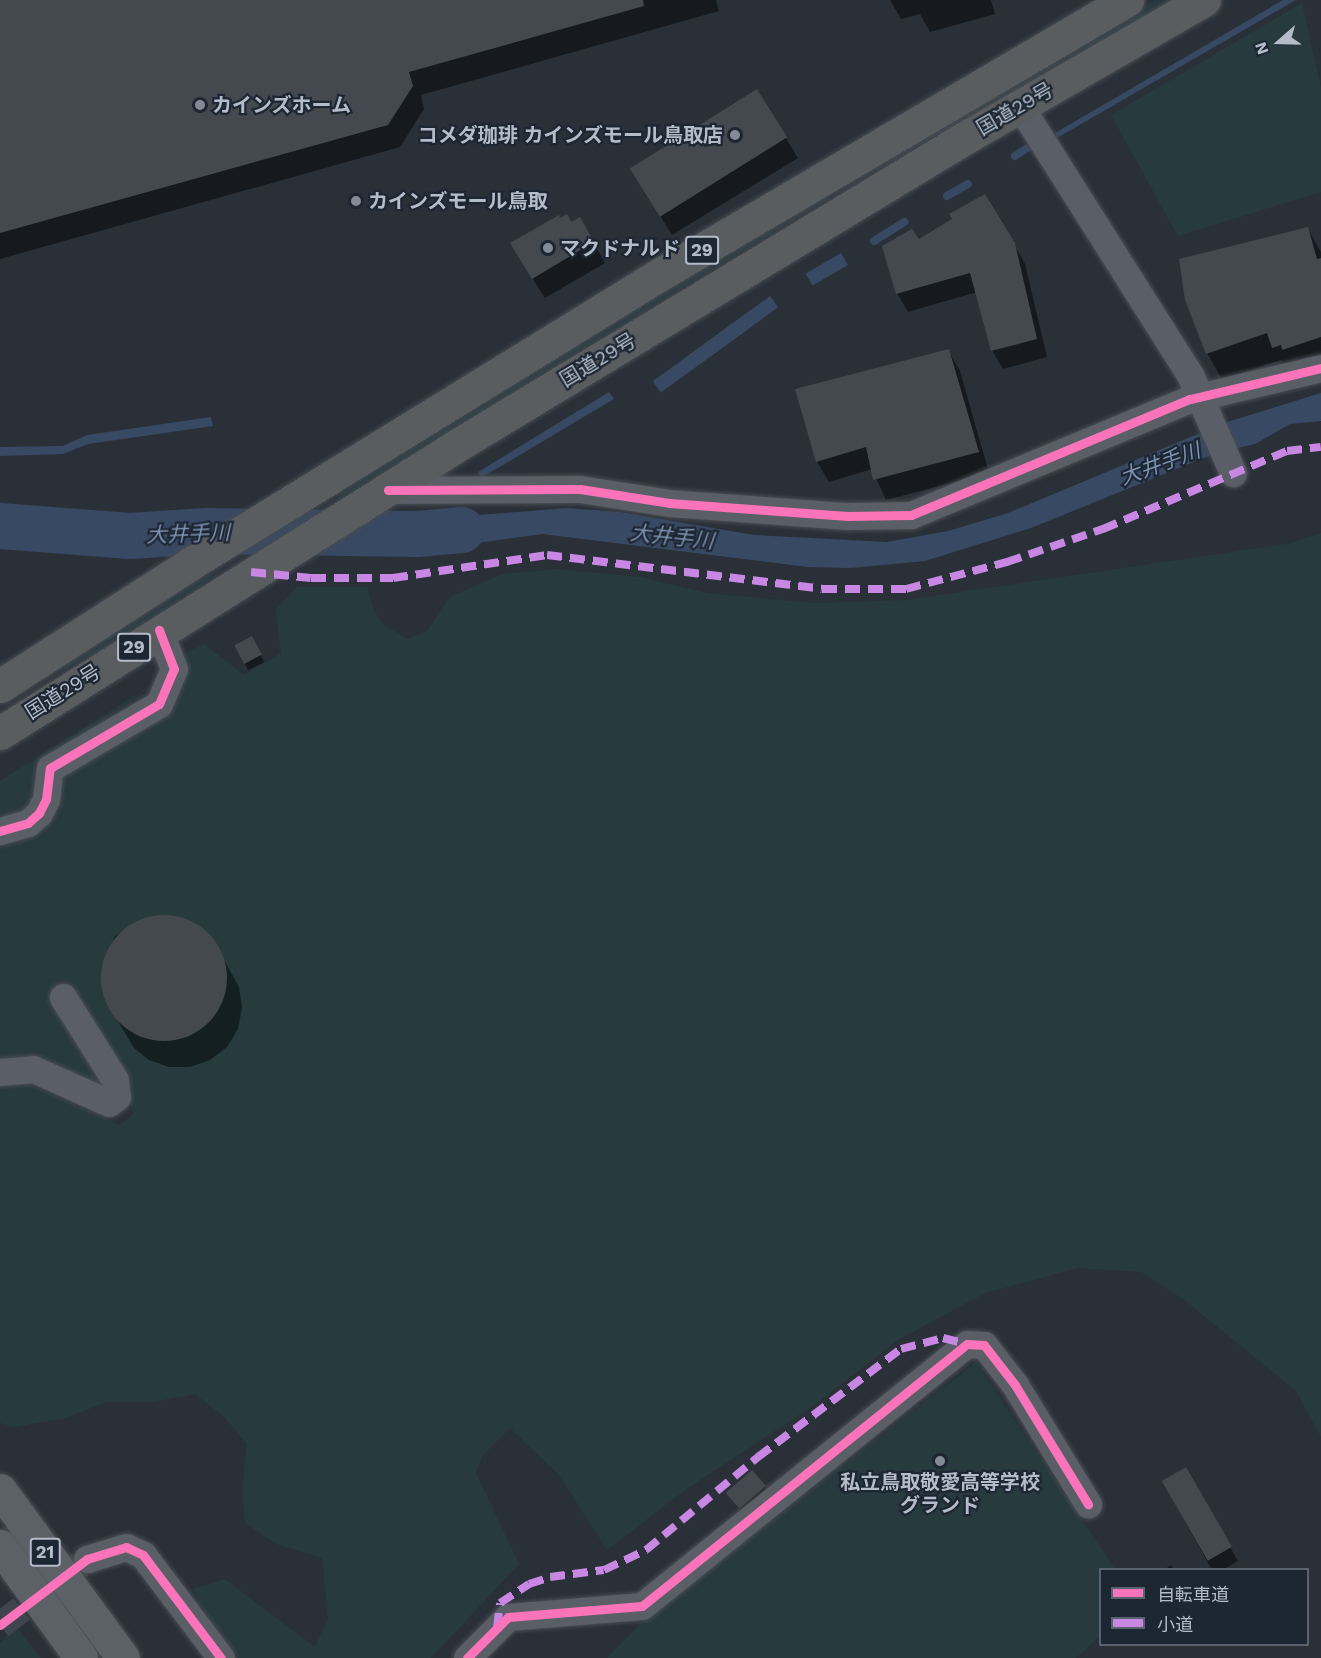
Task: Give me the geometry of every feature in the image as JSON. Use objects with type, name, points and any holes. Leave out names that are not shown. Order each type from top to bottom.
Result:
[{"type":"highway","name":"国道29号","points":[[0,686],[281,507],[696,253],[1128,0]]},
{"type":"highway","name":"国道29号","points":[[0,733],[268,562],[1020,106],[1204,0]]},
{"type":"main road","name":"21","points":[[0,1490],[123,1658]]},
{"type":"main road","name":"21","points":[[0,1546],[72,1646]]},
{"type":"street","points":[[1020,106],[1202,396],[1233,473]]},
{"type":"street","points":[[375,497],[580,489],[669,503],[848,516],[911,515],[1202,396],[1321,368]]},
{"type":"street","points":[[0,831],[28,823],[39,813],[46,799],[50,768],[159,704],[174,669],[159,630]]},
{"type":"street","points":[[0,1072],[33,1069],[109,1103],[117,1097],[115,1080],[63,997]]},
{"type":"street","points":[[467,1658],[508,1617],[642,1606],[967,1344],[984,1345],[1015,1386],[1088,1504]]},
{"type":"street","points":[[87,1559],[126,1547],[143,1555],[221,1658]]},
{"type":"green space","points":[[1154,0],[1176,0],[843,188],[846,179]]},
{"type":"green space","points":[[1302,3],[1321,88],[1321,192],[1178,236],[1111,115]]},
{"type":"green space","points":[[832,196],[340,499],[334,493],[822,197]]},
{"type":"green space","points":[[1321,533],[1321,1437],[1295,1390],[1183,1299],[1141,1272],[1078,1268],[985,1293],[898,1340],[813,1406],[685,1490],[607,1550],[559,1475],[510,1428],[483,1455],[476,1473],[519,1564],[431,1658],[239,1658],[207,1618],[193,1589],[225,1579],[315,1647],[328,1619],[322,1558],[276,1544],[245,1523],[242,1491],[247,1444],[223,1416],[195,1394],[153,1402],[107,1402],[63,1419],[13,1427],[0,1423],[0,1087],[11,1083],[28,1084],[120,1125],[133,1114],[120,1068],[109,1083],[87,1080],[34,1058],[0,1060],[0,840],[70,768],[170,715],[183,655],[204,644],[244,675],[281,653],[276,609],[298,587],[367,587],[375,613],[384,625],[407,639],[427,631],[450,597],[502,574],[557,569],[640,577],[707,593],[814,603],[906,600],[1292,543]]},
{"type":"green space","points":[[213,574],[208,582],[102,650],[55,674],[101,638],[200,578]]},
{"type":"green space","points":[[161,679],[35,769],[36,802],[28,813],[0,820],[0,781]]},
{"type":"green space","name":"私立鳥取敬愛高等学校 グランド","points":[[976,1362],[1114,1568],[1099,1568],[1099,1637],[1076,1658],[607,1658],[641,1623]]},
{"type":"green space","points":[[16,1626],[41,1658],[0,1658],[0,1643]]},
{"type":"water","points":[[1283,0],[1296,0],[1057,138],[1055,133]]},
{"type":"water","points":[[841,253],[848,265],[812,286],[805,274]]},
{"type":"water","points":[[770,296],[778,307],[661,393],[653,381]]},
{"type":"water","points":[[609,392],[614,399],[481,478],[478,472]]},
{"type":"water","points":[[1321,393],[1321,421],[1290,424],[1255,444],[1216,453],[1031,528],[925,561],[851,568],[808,567],[542,534],[448,547],[391,548],[404,521],[566,508],[620,512],[754,535],[887,542],[948,531],[1008,513],[1224,423]]},
{"type":"water","points":[[211,417],[213,426],[88,444],[63,454],[0,456],[0,447],[63,446],[87,435]]},
{"type":"water","points":[[0,511],[81,520],[162,521],[146,549],[86,547],[0,539]]},
{"type":"building","name":"カインズホーム","points":[[0,0],[643,0],[644,6],[409,72],[413,86],[388,125],[0,233]]},
{"type":"building","points":[[757,89],[787,137],[660,217],[630,168]]},
{"type":"building","points":[[985,194],[1015,243],[1037,339],[991,351],[970,273],[896,294],[882,246],[912,229],[919,239],[952,219],[949,214]]},
{"type":"building","name":"マクドナルド","points":[[567,214],[571,222],[580,217],[594,242],[532,279],[510,243],[559,215],[560,218]]},
{"type":"building","points":[[1308,227],[1317,259],[1321,258],[1321,337],[1282,350],[1281,345],[1272,348],[1267,333],[1206,354],[1185,300],[1179,259]]},
{"type":"building","points":[[949,349],[979,452],[873,480],[866,447],[816,462],[795,389]]},
{"type":"building","points":[[252,636],[262,655],[244,664],[234,645]]},
{"type":"building","points":[[164,915],[188,920],[209,933],[222,954],[227,978],[222,1002],[209,1023],[188,1036],[164,1041],[140,1036],[119,1023],[106,1002],[101,978],[106,954],[119,933],[140,920]]},
{"type":"building","points":[[1186,1467],[1232,1547],[1208,1561],[1162,1481]]},
{"type":"building","points":[[752,1470],[766,1486],[739,1509],[726,1493]]},
{"type":"waterway","points":[[1015,156],[1029,147]]},
{"type":"waterway","points":[[947,196],[968,184]]},
{"type":"waterway","points":[[874,241],[904,222]]},
{"type":"waterway","name":"大井手川","points":[[0,526],[130,536],[207,531],[417,534],[462,530]]},
{"type":"tunnel","points":[[0,1625],[80,1564]]},
{"type":"marked path","points":[[251,572],[311,578],[393,578],[547,555],[822,589],[906,589],[1007,562],[1103,529],[1287,451],[1321,447]]},
{"type":"marked path","points":[[497,1628],[500,1603],[529,1584],[550,1577],[604,1570],[646,1550],[758,1457],[901,1349],[943,1338],[967,1344]]},
{"type":"cycle path","points":[[388,490],[580,489],[669,503],[848,516],[911,515],[1190,399],[1321,368]]},
{"type":"cycle path","points":[[0,831],[28,823],[39,813],[46,799],[50,768],[159,704],[174,669],[159,630]]},
{"type":"cycle path","points":[[467,1658],[508,1617],[642,1606],[967,1344],[984,1345],[1015,1385],[1088,1504]]},
{"type":"cycle path","points":[[0,1625],[87,1559],[126,1547],[143,1555],[221,1658]]},
{"type":"place","name":"カインズホーム","points":[[200,105]]},
{"type":"place","name":"コメダ珈琲 カインズモール鳥取店","points":[[735,135]]},
{"type":"place","name":"カインズモール鳥取","points":[[356,201]]},
{"type":"place","name":"マクドナルド","points":[[548,248]]},
{"type":"place","name":"私立鳥取敬愛高等学校 グランド","points":[[940,1461]]}]
